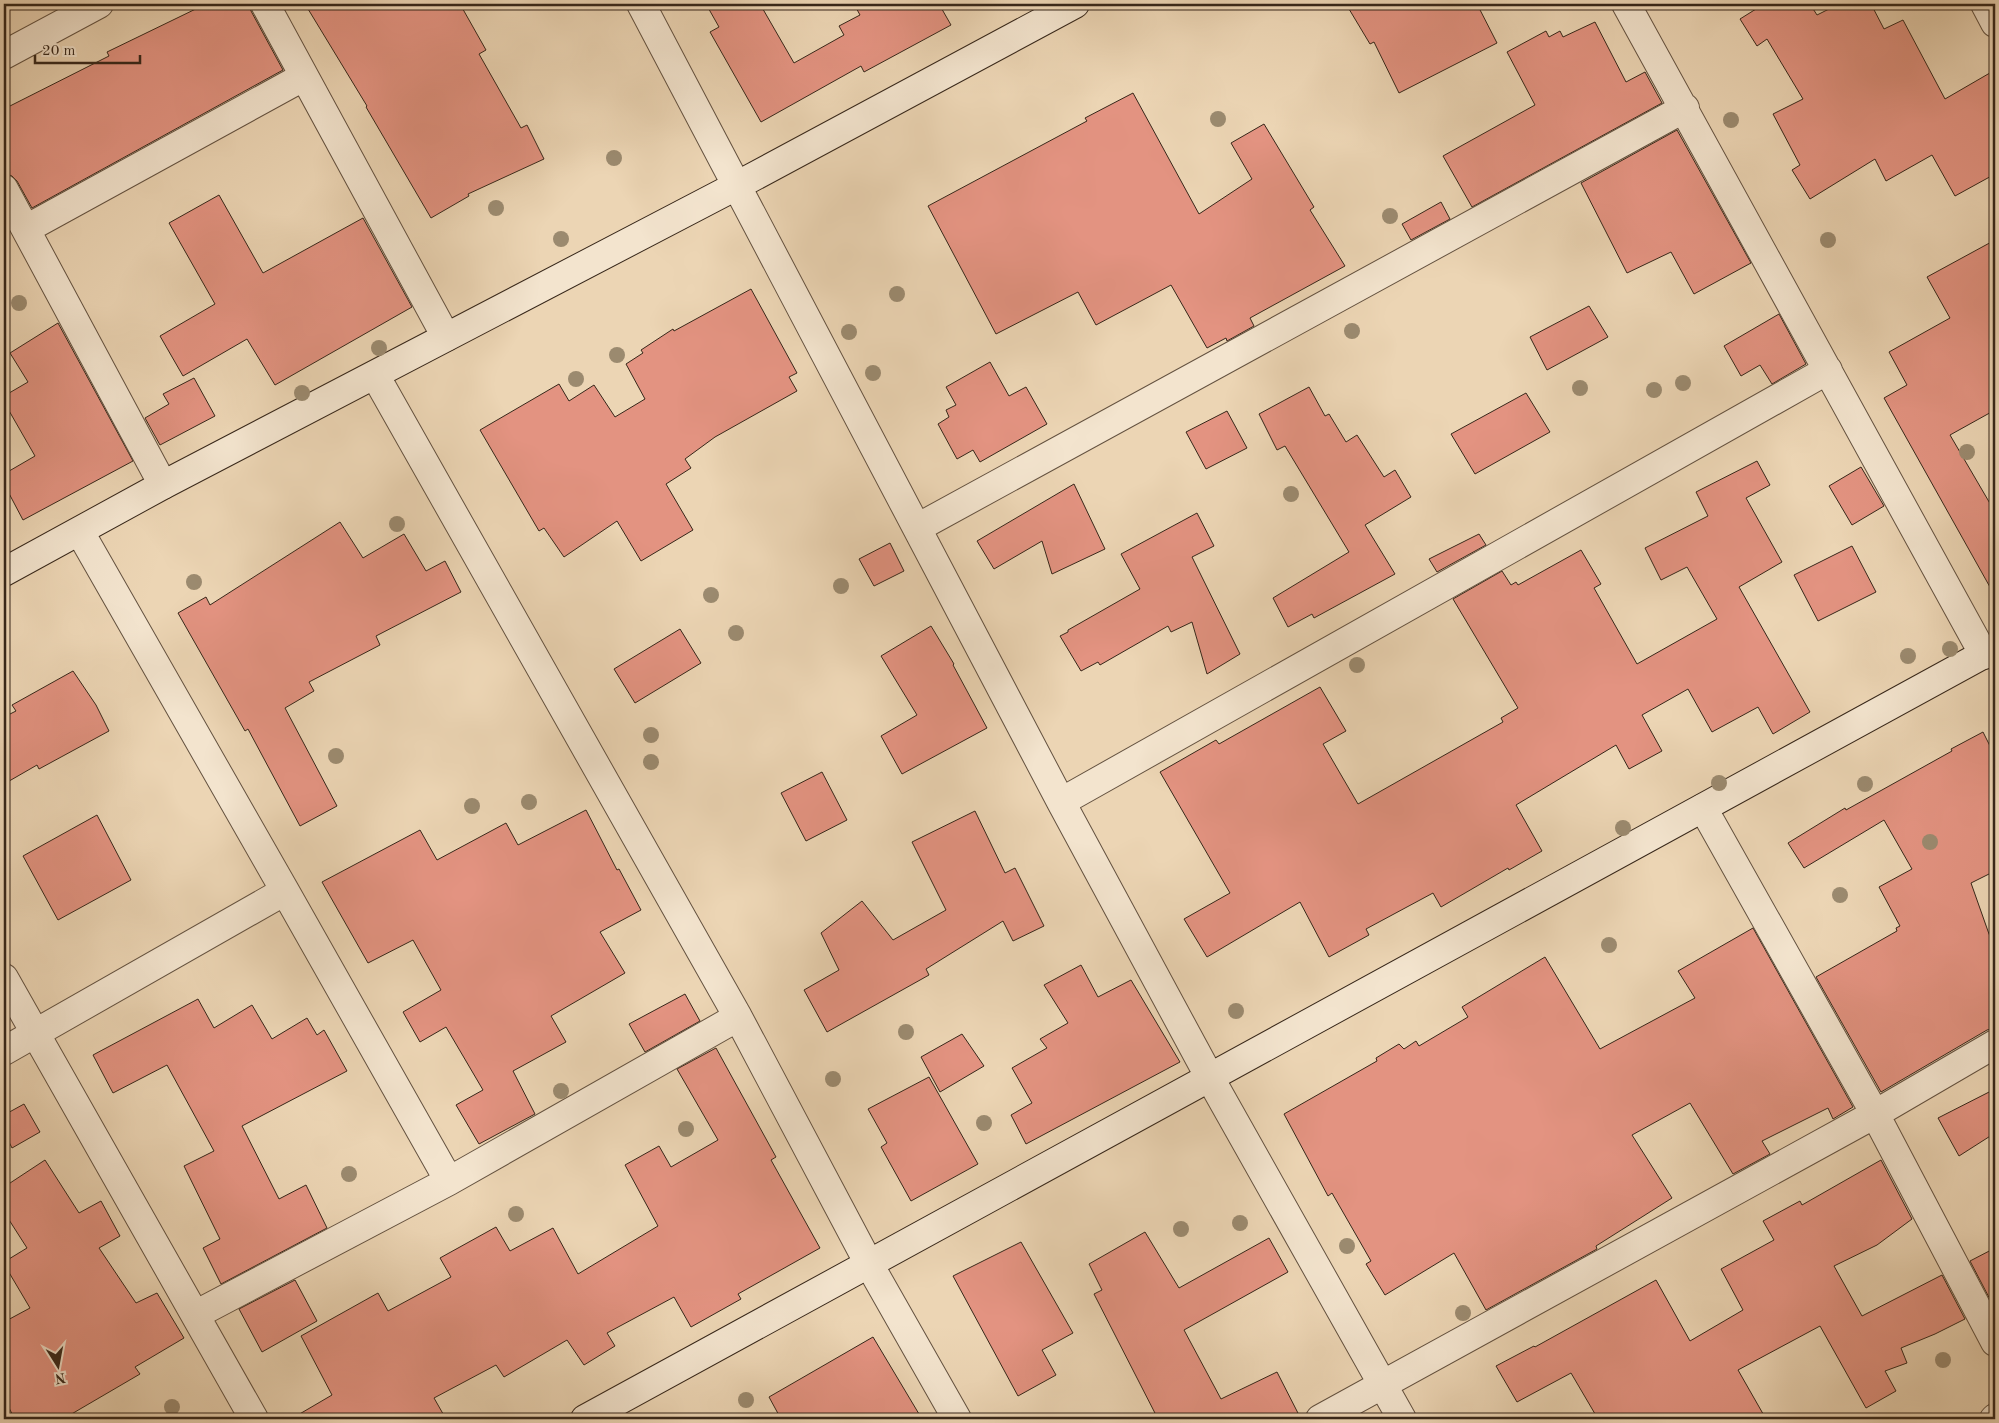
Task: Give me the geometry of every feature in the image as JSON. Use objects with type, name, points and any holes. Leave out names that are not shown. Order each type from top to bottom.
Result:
[{"type":"street","points":[[4,55],[99,4]]},
{"type":"street","points":[[265,4],[446,337]]},
{"type":"street","points":[[641,4],[738,185],[1061,802],[1210,1078],[1402,1419]]},
{"type":"street","points":[[4,572],[163,485],[738,185],[1075,4]]},
{"type":"street","points":[[590,1418],[1990,651],[1828,370],[1686,108],[1626,4]]},
{"type":"street","points":[[1984,4],[1995,23]]},
{"type":"street","points":[[26,229],[303,77]]},
{"type":"street","points":[[917,528],[1686,108]]},
{"type":"street","points":[[4,189],[163,485]]},
{"type":"street","points":[[1061,802],[1828,370]]},
{"type":"street","points":[[374,375],[738,1017],[869,1264],[958,1419]]},
{"type":"street","points":[[80,532],[286,891],[448,1182]]},
{"type":"street","points":[[1703,808],[1875,1114],[1995,1342]]},
{"type":"street","points":[[4,1051],[286,891]]},
{"type":"street","points":[[4,978],[254,1419]]},
{"type":"street","points":[[196,1315],[448,1182],[738,1017]]},
{"type":"street","points":[[1320,1419],[1875,1114],[1995,1044]]},
{"type":"building","points":[[206,4],[249,4],[283,70],[32,208],[17,181],[12,176],[4,173],[4,109],[109,56],[107,52]]},
{"type":"building","points":[[305,4],[460,4],[486,50],[479,54],[521,128],[527,125],[544,159],[468,194],[469,196],[431,218],[367,106]]},
{"type":"building","points":[[706,4],[760,4],[794,63],[844,35],[839,26],[860,15],[854,4],[939,4],[951,25],[864,72],[861,66],[761,122],[710,32],[719,27]]},
{"type":"building","points":[[1346,4],[1477,4],[1497,43],[1399,93],[1374,42],[1370,44]]},
{"type":"building","points":[[1764,4],[1810,4],[1817,15],[1839,4],[1871,4],[1884,29],[1903,20],[1945,99],[1995,70],[1995,174],[1955,196],[1932,155],[1886,181],[1875,159],[1810,199],[1792,170],[1800,165],[1773,114],[1803,99],[1767,39],[1757,46],[1740,19]]},
{"type":"building","points":[[1595,22],[1626,82],[1645,72],[1662,103],[1472,207],[1443,156],[1535,105],[1507,52],[1546,31],[1549,37],[1560,31],[1563,37]]},
{"type":"building","points":[[1133,93],[1199,214],[1252,179],[1231,143],[1264,124],[1314,207],[1310,210],[1345,266],[1250,318],[1254,326],[1227,341],[1226,338],[1207,348],[1171,285],[1096,325],[1078,292],[996,334],[928,206],[1087,121],[1085,118]]},
{"type":"building","points":[[1677,130],[1751,263],[1694,294],[1671,252],[1627,273],[1581,183]]},
{"type":"building","points":[[219,195],[263,273],[363,218],[412,307],[275,385],[247,339],[183,376],[160,336],[215,304],[169,223]]},
{"type":"building","points":[[1441,202],[1450,219],[1411,240],[1402,224]]},
{"type":"building","points":[[1995,240],[1995,410],[1950,435],[1995,512],[1995,596],[1884,398],[1907,385],[1889,352],[1950,318],[1927,277]]},
{"type":"building","points":[[751,289],[797,373],[789,377],[797,391],[715,437],[685,459],[691,468],[666,484],[693,530],[641,561],[617,521],[564,557],[544,528],[539,531],[480,430],[559,384],[569,401],[594,385],[615,417],[645,399],[626,364],[643,353],[641,350],[673,329],[674,331]]},
{"type":"building","points":[[1589,306],[1608,337],[1547,370],[1530,337]]},
{"type":"building","points":[[1779,314],[1806,364],[1772,384],[1760,365],[1741,376],[1724,346]]},
{"type":"building","points":[[58,323],[133,461],[23,520],[4,484],[4,474],[35,456],[4,402],[4,396],[28,382],[10,353]]},
{"type":"building","points":[[990,362],[1009,396],[1026,387],[1047,424],[980,462],[973,450],[957,459],[938,424],[949,417],[946,410],[956,405],[946,387]]},
{"type":"building","points":[[194,378],[215,416],[160,445],[145,418],[169,404],[163,394]]},
{"type":"building","points":[[1309,387],[1325,416],[1329,414],[1346,442],[1357,435],[1384,477],[1395,470],[1411,497],[1365,525],[1395,574],[1314,618],[1312,614],[1288,627],[1273,598],[1349,552],[1285,446],[1277,450],[1259,414]]},
{"type":"building","points":[[1526,393],[1550,432],[1475,474],[1451,434]]},
{"type":"building","points":[[1227,411],[1247,448],[1206,469],[1186,432]]},
{"type":"building","points":[[1757,461],[1770,485],[1746,498],[1782,562],[1739,587],[1810,712],[1773,734],[1758,707],[1712,732],[1688,689],[1642,715],[1662,751],[1629,769],[1616,745],[1516,805],[1542,851],[1509,870],[1508,868],[1441,907],[1433,893],[1366,929],[1369,935],[1329,957],[1300,902],[1207,957],[1184,919],[1230,893],[1160,772],[1216,740],[1219,744],[1320,687],[1346,731],[1323,744],[1358,804],[1503,722],[1501,718],[1518,708],[1453,599],[1502,571],[1511,585],[1516,582],[1518,585],[1581,550],[1601,584],[1594,588],[1637,664],[1717,619],[1687,567],[1661,580],[1645,548],[1708,516],[1696,492]]},
{"type":"building","points":[[1861,467],[1884,506],[1852,525],[1829,486]]},
{"type":"building","points":[[1074,484],[1105,549],[1052,574],[1042,541],[994,569],[977,541]]},
{"type":"building","points":[[1197,513],[1214,546],[1192,557],[1240,654],[1207,674],[1192,622],[1171,632],[1168,626],[1100,665],[1098,662],[1081,671],[1060,636],[1140,589],[1121,554]]},
{"type":"building","points":[[340,522],[363,558],[404,534],[426,571],[445,561],[461,592],[376,636],[380,645],[309,682],[314,691],[285,708],[337,806],[300,826],[248,729],[245,731],[178,613],[206,597],[210,605]]},
{"type":"building","points":[[1479,534],[1486,545],[1437,572],[1429,559]]},
{"type":"building","points":[[890,543],[904,571],[874,586],[859,559]]},
{"type":"building","points":[[1852,546],[1876,592],[1818,621],[1794,575]]},
{"type":"building","points":[[931,626],[954,664],[987,728],[902,774],[881,736],[917,715],[881,656]]},
{"type":"building","points":[[680,629],[701,663],[635,703],[614,669]]},
{"type":"building","points":[[73,671],[96,705],[109,731],[39,769],[37,765],[4,784],[4,717],[16,711],[12,705]]},
{"type":"building","points":[[1983,732],[1995,756],[1995,871],[1971,883],[1989,934],[1995,945],[1995,1028],[1987,1030],[1881,1092],[1816,977],[1897,931],[1896,928],[1900,926],[1879,887],[1912,869],[1884,820],[1804,868],[1788,843],[1845,808],[1846,810]]},
{"type":"building","points":[[822,772],[847,820],[806,841],[781,793]]},
{"type":"building","points":[[586,810],[617,870],[619,869],[641,910],[600,932],[625,973],[551,1016],[566,1042],[513,1071],[535,1114],[479,1144],[456,1105],[483,1090],[446,1027],[420,1042],[403,1012],[441,990],[413,940],[368,963],[322,882],[420,830],[437,860],[506,823],[518,845]]},
{"type":"building","points":[[975,811],[1005,873],[1015,868],[1044,926],[1013,941],[1003,921],[926,969],[929,975],[827,1032],[804,990],[839,970],[821,933],[862,901],[893,940],[946,910],[912,842]]},
{"type":"building","points":[[97,815],[131,880],[58,920],[23,856]]},
{"type":"building","points":[[1753,928],[1853,1107],[1833,1119],[1828,1108],[1762,1141],[1770,1154],[1733,1174],[1690,1103],[1632,1135],[1672,1198],[1596,1246],[1597,1249],[1486,1310],[1454,1253],[1385,1295],[1366,1264],[1371,1261],[1332,1193],[1328,1196],[1284,1114],[1377,1061],[1376,1058],[1399,1044],[1404,1049],[1416,1041],[1419,1046],[1468,1017],[1462,1007],[1545,957],[1600,1049],[1695,998],[1678,971]]},
{"type":"building","points":[[1081,965],[1098,997],[1131,980],[1180,1062],[1026,1144],[1011,1115],[1032,1103],[1012,1068],[1047,1048],[1040,1039],[1068,1023],[1044,985]]},
{"type":"building","points":[[685,994],[700,1021],[645,1052],[629,1024]]},
{"type":"building","points":[[198,999],[214,1028],[252,1005],[272,1039],[307,1018],[317,1035],[324,1030],[347,1071],[242,1126],[279,1199],[306,1185],[327,1228],[221,1284],[203,1248],[220,1239],[184,1166],[214,1151],[167,1065],[113,1093],[93,1055]]},
{"type":"building","points":[[962,1034],[984,1066],[940,1092],[921,1057]]},
{"type":"building","points":[[716,1048],[776,1157],[771,1160],[820,1248],[738,1294],[741,1299],[691,1327],[674,1297],[607,1333],[615,1346],[584,1365],[567,1340],[504,1377],[496,1365],[434,1398],[446,1419],[291,1419],[332,1395],[301,1336],[378,1293],[388,1311],[451,1277],[440,1258],[496,1227],[510,1251],[553,1228],[578,1274],[658,1226],[625,1165],[659,1146],[671,1167],[718,1140],[677,1069]]},
{"type":"building","points":[[929,1077],[978,1164],[911,1201],[881,1147],[887,1143],[868,1109]]},
{"type":"building","points":[[1995,1089],[1995,1133],[1959,1156],[1938,1118]]},
{"type":"building","points":[[24,1104],[40,1132],[12,1148],[4,1132],[4,1115]]},
{"type":"building","points":[[45,1160],[79,1213],[101,1201],[120,1236],[99,1248],[136,1303],[157,1293],[184,1338],[135,1367],[140,1374],[63,1419],[15,1419],[4,1399],[4,1322],[30,1308],[4,1264],[4,1262],[27,1248],[4,1212],[4,1187]]},
{"type":"building","points":[[1881,1160],[1912,1219],[1877,1245],[1834,1266],[1862,1316],[1942,1275],[1965,1319],[1901,1348],[1907,1363],[1885,1371],[1896,1391],[1866,1408],[1820,1326],[1738,1370],[1766,1419],[1598,1419],[1571,1373],[1517,1402],[1496,1366],[1535,1347],[1656,1280],[1690,1341],[1743,1310],[1721,1269],[1774,1240],[1763,1221],[1800,1201],[1802,1205]]},
{"type":"building","points":[[1145,1232],[1179,1288],[1269,1238],[1288,1272],[1184,1330],[1221,1399],[1277,1372],[1301,1419],[1158,1419],[1094,1294],[1102,1290],[1089,1264]]},
{"type":"building","points":[[1021,1242],[1073,1333],[1042,1350],[1056,1375],[1018,1396],[953,1276]]},
{"type":"building","points":[[1995,1248],[1995,1304],[1993,1305],[1970,1261]]},
{"type":"building","points":[[295,1280],[317,1321],[262,1352],[239,1309]]},
{"type":"building","points":[[873,1337],[922,1419],[781,1419],[769,1397]]}]
